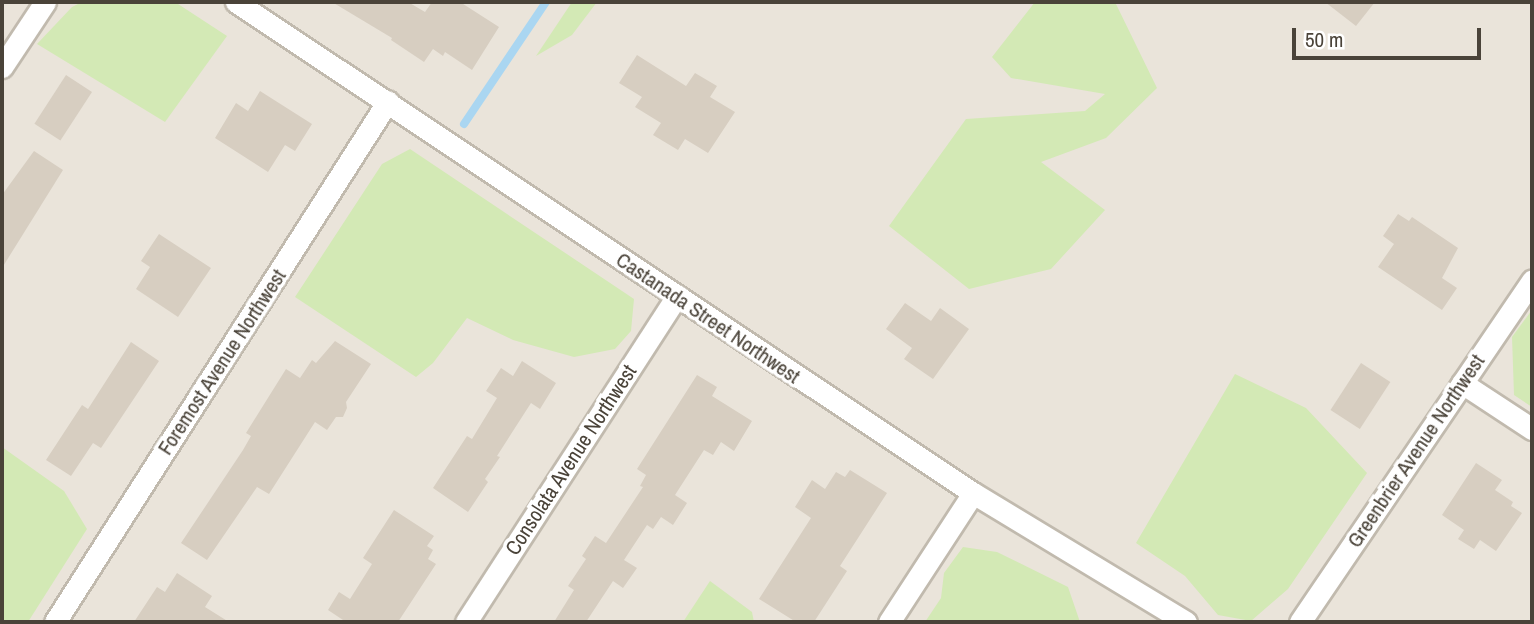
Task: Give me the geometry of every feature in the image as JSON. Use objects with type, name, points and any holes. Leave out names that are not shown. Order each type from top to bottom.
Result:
[{"type":"street","points":[[2,67],[44,2]]},
{"type":"street","name":"Castanada Street Northwest","points":[[236,2],[972,493],[1186,622]]},
{"type":"street","name":"Foremost Avenue Northwest","points":[[55,622],[388,102]]},
{"type":"street","name":"Greenbrier Avenue Northwest","points":[[1300,622],[1532,280]]},
{"type":"street","name":"Consolata Avenue Northwest","points":[[466,622],[676,297]]},
{"type":"street","points":[[1462,383],[1532,429]]},
{"type":"street","points":[[890,622],[972,493]]},
{"type":"shaded area","points":[[2,2],[1532,2],[1532,622],[2,622]]},
{"type":"green space","points":[[82,2],[175,2],[227,36],[165,122],[37,44],[72,7]]},
{"type":"green space","points":[[572,2],[597,2],[572,35],[536,56]]},
{"type":"green space","points":[[1035,2],[1115,2],[1157,88],[1106,138],[1041,162],[1105,210],[1051,269],[969,289],[889,226],[966,119],[1085,111],[1105,94],[1011,78],[992,57]]},
{"type":"green space","points":[[410,149],[634,299],[631,331],[615,349],[574,357],[513,340],[467,318],[433,363],[416,377],[295,297],[382,164]]},
{"type":"green space","points":[[1532,310],[1532,407],[1514,395],[1512,337]]},
{"type":"green space","points":[[1235,374],[1306,408],[1367,473],[1288,589],[1251,621],[1218,615],[1185,576],[1136,543]]},
{"type":"green space","points":[[2,447],[64,491],[87,529],[28,622],[2,622]]},
{"type":"green space","points":[[963,547],[997,552],[1068,587],[1080,622],[925,622],[941,598],[944,573]]},
{"type":"green space","points":[[710,581],[752,612],[754,622],[683,622]]},
{"type":"building","points":[[332,2],[408,2],[425,12],[432,2],[460,2],[499,27],[472,70],[445,52],[443,56],[433,49],[424,62],[391,40],[392,38]]},
{"type":"building","points":[[1325,2],[1375,2],[1356,26]]},
{"type":"building","points":[[637,55],[686,86],[695,73],[717,86],[710,97],[735,112],[708,153],[685,139],[678,150],[653,135],[661,123],[635,107],[642,97],[619,83]]},
{"type":"building","points":[[66,75],[92,92],[60,141],[34,124]]},
{"type":"building","points":[[260,91],[312,124],[295,151],[285,145],[268,172],[215,138],[236,103],[248,111]]},
{"type":"building","points":[[34,151],[63,170],[2,268],[2,195]]},
{"type":"building","points":[[1398,214],[1409,221],[1412,217],[1458,248],[1442,278],[1457,288],[1442,310],[1378,267],[1394,244],[1383,236]]},
{"type":"building","points":[[159,234],[211,268],[178,317],[136,289],[150,267],[141,261]]},
{"type":"building","points":[[905,303],[931,321],[940,308],[969,329],[933,379],[904,359],[912,348],[886,329]]},
{"type":"building","points":[[335,341],[371,364],[346,402],[347,408],[343,417],[336,417],[327,430],[315,422],[269,494],[257,487],[207,560],[181,543],[243,450],[251,436],[246,433],[286,369],[300,378],[312,360],[316,363]]},
{"type":"building","points":[[131,342],[159,361],[101,448],[93,443],[71,476],[46,460],[82,405],[88,409]]},
{"type":"building","points":[[522,361],[556,383],[540,409],[531,403],[497,456],[500,457],[485,479],[488,482],[468,512],[433,488],[467,436],[472,439],[497,398],[486,391],[501,368],[513,376]]},
{"type":"building","points":[[1361,363],[1390,382],[1360,429],[1331,410]]},
{"type":"building","points":[[697,375],[717,387],[712,396],[752,421],[734,451],[721,442],[713,455],[704,450],[675,495],[687,503],[673,525],[661,517],[653,529],[647,525],[624,560],[637,568],[623,588],[613,581],[586,622],[554,622],[574,590],[568,586],[586,559],[582,556],[595,536],[606,543],[643,487],[640,486],[646,475],[637,469]]},
{"type":"building","points":[[1476,463],[1502,480],[1495,490],[1513,502],[1511,506],[1522,513],[1496,551],[1480,540],[1474,549],[1458,539],[1464,530],[1442,515]]},
{"type":"building","points":[[850,470],[887,493],[840,566],[847,571],[814,622],[796,622],[759,599],[811,518],[795,507],[812,480],[825,489],[836,472],[845,477]]},
{"type":"building","points":[[394,510],[434,536],[427,546],[433,550],[428,559],[436,564],[398,622],[346,622],[328,610],[339,592],[350,599],[372,564],[363,558]]},
{"type":"building","points":[[177,573],[212,596],[205,607],[229,622],[134,622],[157,587],[165,592]]},
{"type":"waterway","points":[[464,124],[546,2]]}]
